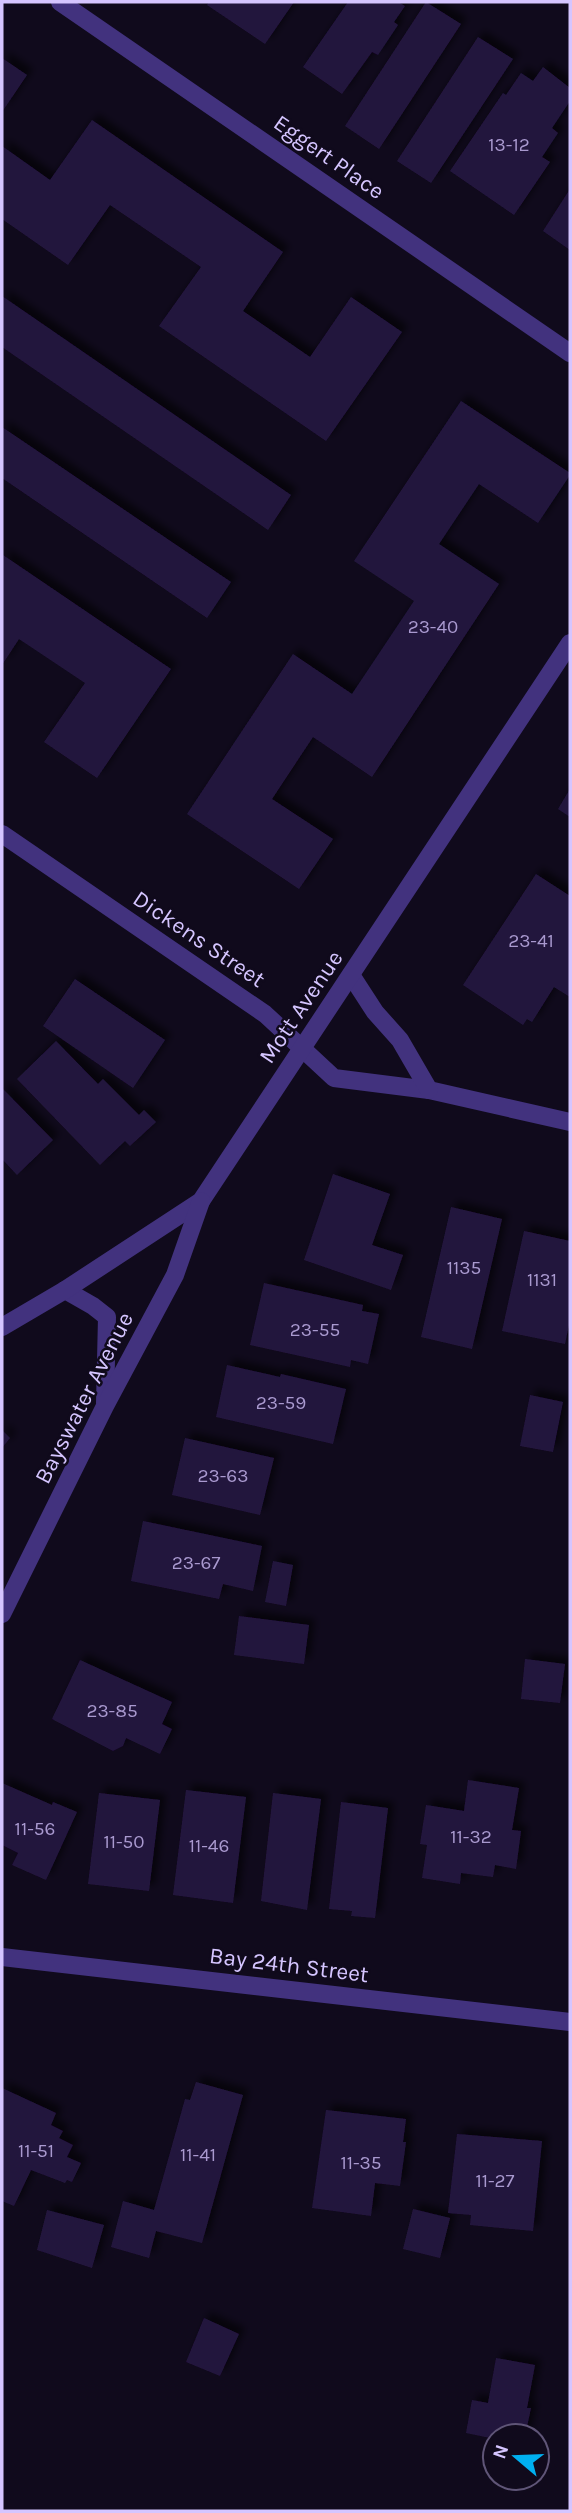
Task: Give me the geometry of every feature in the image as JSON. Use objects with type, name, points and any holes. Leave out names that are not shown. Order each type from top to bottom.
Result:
[{"type":"street","name":"Eggert Place","points":[[61,2],[570,353]]},
{"type":"street","name":"Mott Avenue","points":[[2,1327],[65,1290],[201,1201],[570,643]]},
{"type":"street","name":"Dickens Street","points":[[2,834],[254,1006],[334,1077],[429,1090],[570,1122]]},
{"type":"street","points":[[351,975],[375,1012],[400,1040],[429,1090]]},
{"type":"street","name":"Bayswater Avenue","points":[[2,1614],[105,1406],[175,1275],[201,1201]]},
{"type":"street","points":[[65,1290],[107,1317],[105,1406]]},
{"type":"street","name":"Bay 24th Street","points":[[2,1957],[570,2022]]},
{"type":"building","points":[[209,2],[294,2],[265,44],[207,5]]},
{"type":"building","points":[[348,2],[398,2],[405,6],[394,22],[398,25],[378,55],[372,52],[342,94],[303,67]]},
{"type":"building","points":[[426,2],[461,24],[379,149],[345,126]]},
{"type":"building","points":[[478,37],[513,59],[431,183],[397,161]]},
{"type":"building","points":[[2,58],[27,75],[2,112]]},
{"type":"building","points":[[543,67],[570,88],[570,101],[552,128],[558,133],[542,157],[550,162],[514,215],[450,171],[503,93],[506,95],[521,73],[533,81]]},
{"type":"building","points":[[92,120],[283,252],[243,311],[310,357],[351,297],[402,332],[326,441],[159,326],[201,267],[110,205],[68,265],[2,219],[2,146],[50,180]]},
{"type":"building","points":[[570,189],[570,250],[543,231]]},
{"type":"building","points":[[2,296],[291,495],[268,530],[2,347]]},
{"type":"building","points":[[461,401],[570,475],[538,523],[479,484],[439,544],[499,584],[372,777],[313,737],[272,799],[333,839],[299,889],[187,814],[293,654],[352,694],[414,601],[354,561]]},
{"type":"building","points":[[2,427],[231,582],[207,618],[2,478]]},
{"type":"building","points":[[3,555],[171,669],[97,778],[44,742],[85,683],[19,639],[2,665]]},
{"type":"building","points":[[570,789],[570,817],[558,809]]},
{"type":"building","points":[[536,874],[570,896],[570,997],[554,987],[532,1022],[527,1019],[523,1025],[463,985]]},
{"type":"building","points":[[75,979],[165,1040],[133,1088],[43,1026]]},
{"type":"building","points":[[56,1041],[98,1084],[103,1079],[139,1115],[144,1110],[156,1122],[130,1146],[125,1141],[100,1165],[17,1079]]},
{"type":"building","points":[[2,1088],[53,1140],[17,1175],[2,1159]]},
{"type":"building","points":[[333,1174],[390,1194],[372,1245],[403,1255],[391,1290],[304,1260]]},
{"type":"building","points":[[451,1207],[502,1219],[472,1349],[421,1337]]},
{"type":"building","points":[[524,1231],[570,1241],[570,1320],[565,1344],[502,1331]]},
{"type":"building","points":[[264,1283],[363,1305],[362,1311],[379,1314],[368,1364],[351,1360],[350,1367],[250,1345]]},
{"type":"building","points":[[227,1365],[346,1389],[333,1444],[216,1417]]},
{"type":"building","points":[[530,1395],[563,1402],[553,1452],[520,1446]]},
{"type":"building","points":[[2,1430],[10,1438],[2,1448]]},
{"type":"building","points":[[185,1438],[274,1458],[260,1515],[172,1495]]},
{"type":"building","points":[[143,1521],[262,1546],[253,1591],[223,1584],[219,1599],[131,1581]]},
{"type":"building","points":[[273,1561],[293,1565],[286,1606],[265,1602]]},
{"type":"building","points":[[239,1616],[309,1625],[304,1664],[234,1655]]},
{"type":"building","points":[[525,1659],[565,1664],[560,1703],[521,1699]]},
{"type":"building","points":[[80,1660],[172,1702],[162,1724],[172,1729],[160,1754],[126,1738],[123,1746],[113,1751],[52,1719]]},
{"type":"building","points":[[468,1780],[519,1788],[512,1830],[521,1831],[516,1869],[495,1865],[493,1877],[461,1873],[460,1884],[422,1878],[427,1845],[420,1844],[426,1805],[464,1811]]},
{"type":"building","points":[[2,1783],[52,1805],[53,1802],[77,1812],[46,1880],[12,1865],[18,1853],[2,1845]]},
{"type":"building","points":[[186,1790],[246,1797],[233,1903],[173,1895]]},
{"type":"building","points":[[99,1793],[160,1800],[149,1891],[88,1884]]},
{"type":"building","points":[[273,1793],[321,1799],[307,1910],[261,1901]]},
{"type":"building","points":[[341,1802],[388,1808],[375,1918],[351,1916],[352,1911],[329,1909]]},
{"type":"building","points":[[196,2082],[243,2095],[202,2243],[156,2231],[149,2258],[111,2247],[123,2201],[154,2210],[185,2099],[190,2100]]},
{"type":"building","points":[[2,2088],[56,2113],[51,2125],[63,2131],[59,2138],[73,2145],[67,2157],[81,2163],[72,2182],[67,2180],[65,2183],[31,2170],[14,2206],[2,2201]]},
{"type":"building","points":[[326,2110],[406,2119],[400,2186],[375,2183],[371,2216],[312,2208]]},
{"type":"building","points":[[457,2134],[542,2141],[533,2231],[470,2225],[471,2215],[448,2213]]},
{"type":"building","points":[[413,2209],[450,2218],[440,2258],[403,2249]]},
{"type":"building","points":[[47,2210],[104,2225],[92,2268],[37,2250]]},
{"type":"building","points":[[204,2318],[239,2334],[220,2376],[186,2362]]},
{"type":"building","points":[[496,2358],[535,2365],[527,2408],[531,2408],[528,2422],[481,2422],[481,2436],[466,2433],[472,2400],[488,2403]]}]
